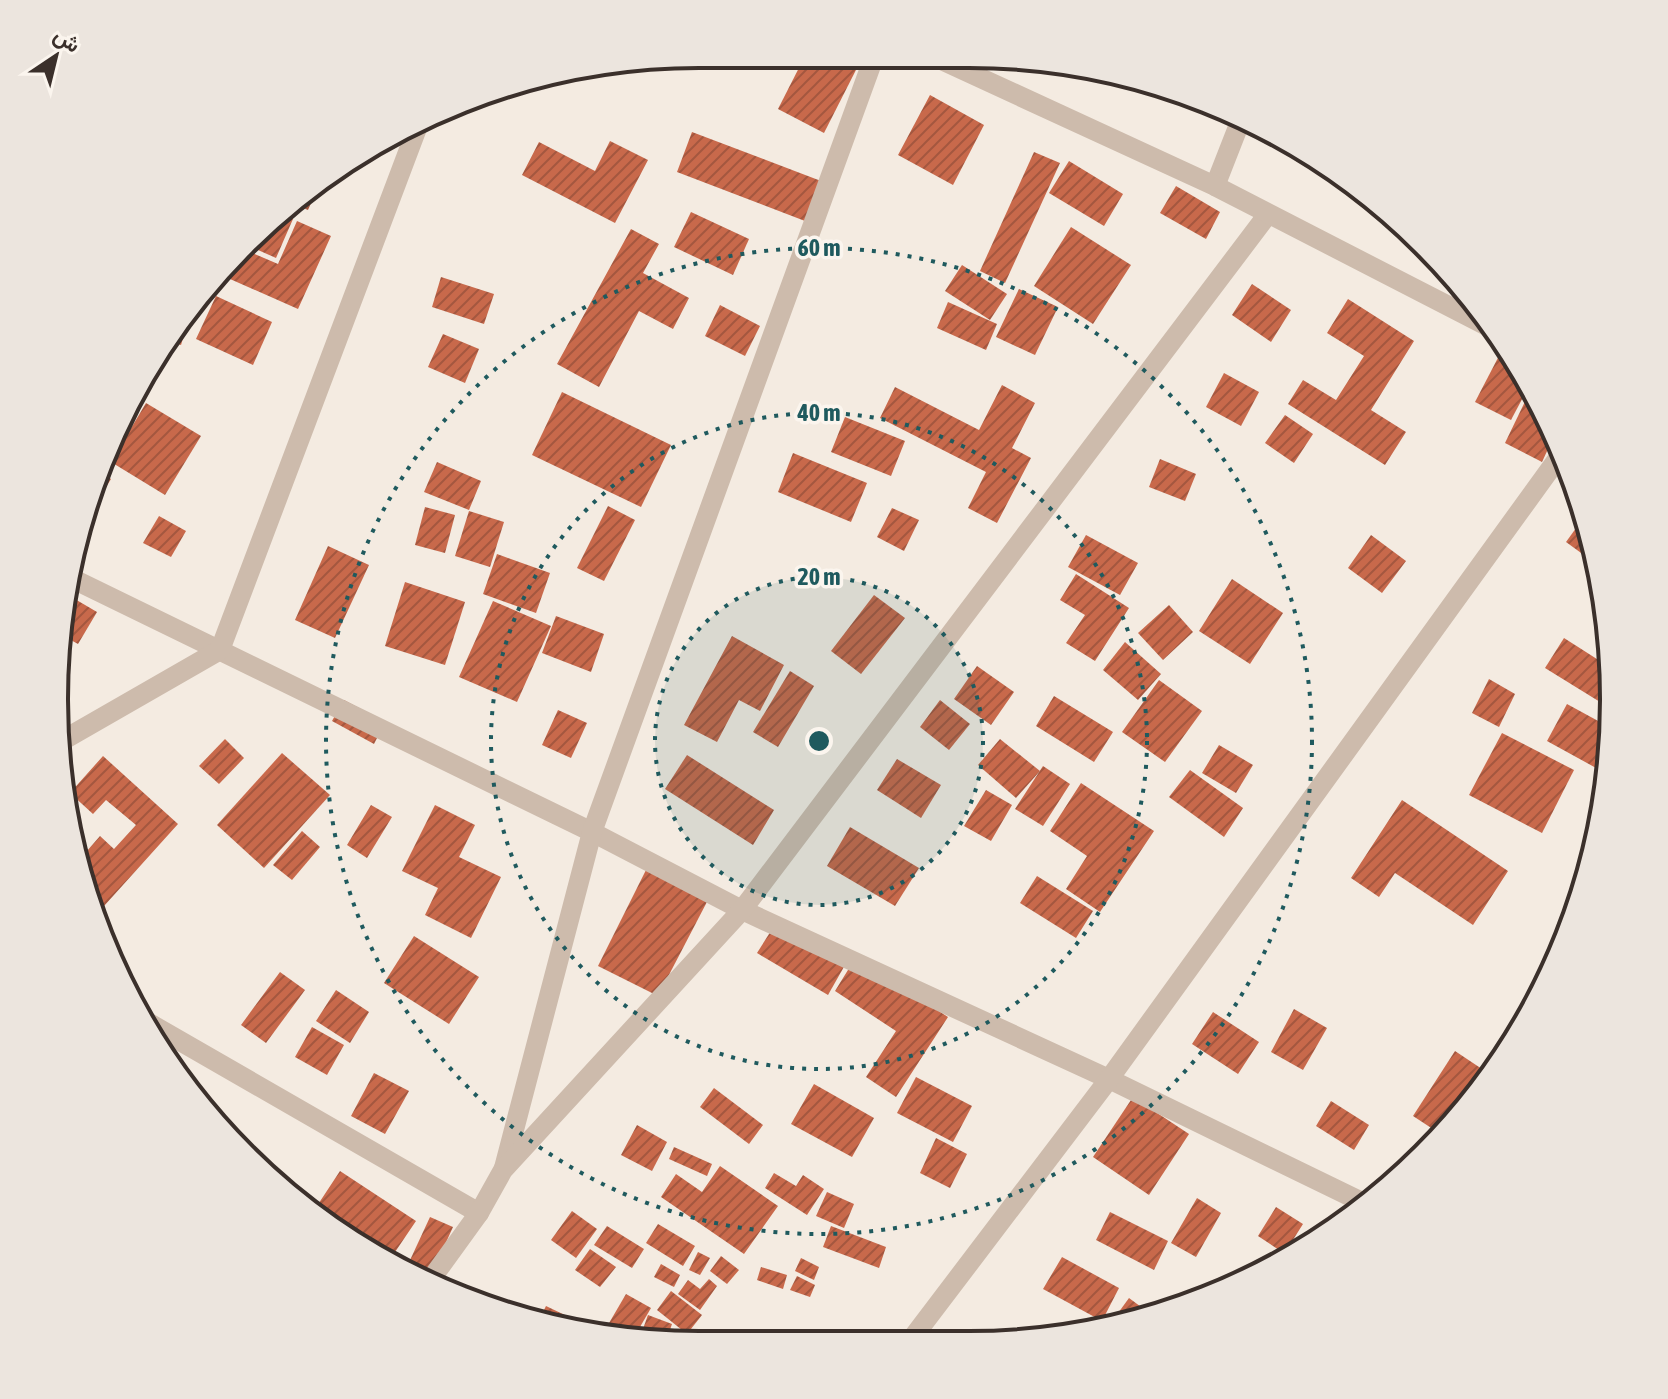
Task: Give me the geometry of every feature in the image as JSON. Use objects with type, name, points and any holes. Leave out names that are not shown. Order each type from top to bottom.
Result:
[{"type":"street","points":[[503,1170],[592,832],[870,68]]},
{"type":"street","points":[[959,68],[1215,186],[1472,318]]},
{"type":"street","points":[[1215,186],[1238,128]]},
{"type":"street","points":[[69,737],[220,650],[414,136]]},
{"type":"street","points":[[436,1273],[479,1213],[503,1170],[742,910],[1268,214]]},
{"type":"street","points":[[918,1331],[1109,1079],[1554,464]]},
{"type":"street","points":[[79,582],[592,832],[742,910],[1109,1079],[1355,1199]]},
{"type":"street","points":[[162,1031],[479,1213]]},
{"type":"building","points":[[799,68],[857,68],[824,133],[778,109]]},
{"type":"building","points":[[930,95],[984,125],[953,185],[898,155]]},
{"type":"building","points":[[692,132],[821,181],[805,221],[677,172]]},
{"type":"building","points":[[610,141],[648,160],[615,223],[522,175],[539,142],[595,171]]},
{"type":"building","points":[[1034,152],[1060,163],[1005,283],[980,271]]},
{"type":"building","points":[[1069,161],[1123,194],[1104,226],[1049,193]]},
{"type":"building","points":[[1176,186],[1220,212],[1206,239],[1160,213]]},
{"type":"building","points":[[691,212],[749,239],[733,275],[674,247]]},
{"type":"building","points":[[291,218],[293,219],[276,258],[257,249]]},
{"type":"building","points":[[297,221],[331,236],[298,309],[230,279],[253,253],[278,264]]},
{"type":"building","points":[[1071,227],[1131,265],[1093,324],[1034,286]]},
{"type":"building","points":[[631,229],[659,244],[643,273],[689,298],[673,329],[639,311],[599,387],[557,364]]},
{"type":"building","points":[[962,265],[1007,294],[990,320],[945,291]]},
{"type":"building","points":[[441,277],[494,294],[484,324],[432,307]]},
{"type":"building","points":[[1252,284],[1291,310],[1271,342],[1232,315]]},
{"type":"building","points":[[1019,289],[1058,307],[1035,355],[996,337]]},
{"type":"building","points":[[216,296],[272,322],[253,365],[196,339]]},
{"type":"building","points":[[1348,299],[1414,341],[1371,410],[1406,432],[1385,465],[1288,404],[1303,380],[1336,400],[1364,356],[1327,333]]},
{"type":"building","points":[[948,302],[997,324],[986,350],[937,328]]},
{"type":"building","points":[[720,305],[760,326],[745,356],[705,336]]},
{"type":"building","points":[[443,334],[479,349],[465,383],[428,367]]},
{"type":"building","points":[[1499,357],[1523,398],[1511,420],[1475,402]]},
{"type":"building","points":[[1224,373],[1259,392],[1241,426],[1206,407]]},
{"type":"building","points":[[1002,385],[1035,403],[1012,448],[1031,458],[997,523],[968,508],[986,472],[880,418],[895,387],[979,430]]},
{"type":"building","points":[[562,392],[671,445],[641,507],[532,455]]},
{"type":"building","points":[[1525,402],[1548,449],[1542,462],[1505,443]]},
{"type":"building","points":[[146,403],[201,436],[165,495],[114,464]]},
{"type":"building","points":[[1285,415],[1313,434],[1294,463],[1265,443]]},
{"type":"building","points":[[845,417],[905,441],[891,476],[831,452]]},
{"type":"building","points":[[793,453],[867,483],[851,522],[778,492]]},
{"type":"building","points":[[1160,459],[1196,474],[1185,501],[1149,487]]},
{"type":"building","points":[[437,462],[481,481],[469,510],[424,492]]},
{"type":"building","points":[[608,506],[635,520],[604,581],[577,568]]},
{"type":"building","points":[[425,507],[455,515],[445,553],[415,545]]},
{"type":"building","points":[[892,508],[919,520],[904,551],[877,537]]},
{"type":"building","points":[[469,511],[504,522],[490,567],[455,556]]},
{"type":"building","points":[[159,516],[186,531],[171,557],[143,543]]},
{"type":"building","points":[[1576,529],[1582,554],[1566,542]]},
{"type":"building","points":[[1086,535],[1138,563],[1120,595],[1068,567]]},
{"type":"building","points":[[1371,535],[1406,561],[1382,593],[1348,568]]},
{"type":"building","points":[[328,546],[369,565],[335,638],[295,620]]},
{"type":"building","points":[[497,554],[550,573],[536,613],[483,594]]},
{"type":"building","points":[[1076,574],[1129,608],[1095,661],[1066,643],[1085,615],[1060,600]]},
{"type":"building","points":[[1232,579],[1283,613],[1250,664],[1199,631]]},
{"type":"building","points":[[405,582],[465,602],[445,665],[385,646]]},
{"type":"building","points":[[874,595],[905,618],[861,674],[831,651]]},
{"type":"building","points":[[76,600],[97,612],[78,644],[71,640]]},
{"type":"building","points":[[493,601],[551,626],[517,702],[459,677]]},
{"type":"building","points":[[1169,605],[1193,632],[1163,660],[1138,633]]},
{"type":"building","points":[[556,616],[604,634],[591,672],[542,653]]},
{"type":"building","points":[[732,636],[784,665],[760,711],[739,700],[717,742],[684,725]]},
{"type":"building","points":[[1564,638],[1599,660],[1600,702],[1545,668]]},
{"type":"building","points":[[1125,642],[1161,674],[1138,700],[1103,670]]},
{"type":"building","points":[[977,666],[1014,692],[991,725],[954,699]]},
{"type":"building","points":[[790,671],[814,686],[778,747],[753,732]]},
{"type":"building","points":[[1489,679],[1515,694],[1499,727],[1472,713]]},
{"type":"building","points":[[1159,680],[1202,711],[1165,762],[1122,732]]},
{"type":"building","points":[[1054,696],[1113,732],[1094,762],[1036,726]]},
{"type":"building","points":[[344,700],[385,722],[374,744],[332,721]]},
{"type":"building","points":[[940,700],[970,724],[949,750],[920,727]]},
{"type":"building","points":[[1567,704],[1599,722],[1596,768],[1547,741]]},
{"type":"building","points":[[558,710],[587,723],[571,758],[542,745]]},
{"type":"building","points":[[1502,733],[1574,770],[1542,833],[1469,795]]},
{"type":"building","points":[[225,739],[244,758],[219,784],[199,766]]},
{"type":"building","points":[[1000,739],[1040,771],[1016,798],[978,765]]},
{"type":"building","points":[[1219,745],[1253,765],[1236,793],[1202,773]]},
{"type":"building","points":[[282,753],[330,795],[264,868],[217,825]]},
{"type":"building","points":[[687,755],[774,810],[753,845],[665,789]]},
{"type":"building","points":[[103,756],[178,824],[104,906],[87,851],[100,836],[114,849],[136,825],[106,800],[93,814],[76,798],[74,788]]},
{"type":"building","points":[[897,759],[941,785],[921,818],[877,790]]},
{"type":"building","points":[[1043,766],[1070,784],[1043,826],[1015,809]]},
{"type":"building","points":[[1190,770],[1243,808],[1224,837],[1169,797]]},
{"type":"building","points":[[1081,783],[1154,831],[1100,912],[1066,889],[1087,856],[1050,831]]},
{"type":"building","points":[[986,790],[1012,805],[991,841],[964,826]]},
{"type":"building","points":[[1402,800],[1508,871],[1473,925],[1395,873],[1379,897],[1351,878]]},
{"type":"building","points":[[371,805],[392,817],[367,858],[347,845]]},
{"type":"building","points":[[435,805],[475,825],[459,857],[501,877],[471,938],[425,915],[438,888],[402,871]]},
{"type":"building","points":[[850,827],[919,868],[895,906],[827,866]]},
{"type":"building","points":[[302,831],[320,847],[292,880],[273,865]]},
{"type":"building","points":[[648,866],[709,898],[658,996],[598,966]]},
{"type":"building","points":[[1037,876],[1093,911],[1076,938],[1020,903]]},
{"type":"building","points":[[776,923],[845,965],[828,995],[757,953]]},
{"type":"building","points":[[414,936],[479,977],[449,1024],[384,983]]},
{"type":"building","points":[[856,957],[948,1017],[896,1097],[866,1077],[896,1031],[835,991]]},
{"type":"building","points":[[280,972],[305,990],[266,1043],[241,1025]]},
{"type":"building","points":[[336,990],[369,1012],[350,1043],[316,1021]]},
{"type":"building","points":[[1294,1009],[1327,1028],[1303,1070],[1271,1052]]},
{"type":"building","points":[[1213,1012],[1259,1042],[1238,1074],[1192,1044]]},
{"type":"building","points":[[312,1027],[344,1045],[327,1075],[295,1057]]},
{"type":"building","points":[[1455,1051],[1481,1068],[1432,1128],[1413,1116]]},
{"type":"building","points":[[374,1073],[409,1091],[385,1134],[351,1116]]},
{"type":"building","points":[[916,1077],[972,1106],[953,1142],[897,1113]]},
{"type":"building","points":[[814,1084],[874,1118],[852,1157],[791,1124]]},
{"type":"building","points":[[714,1088],[763,1125],[749,1144],[700,1107]]},
{"type":"building","points":[[1133,1097],[1189,1134],[1149,1195],[1093,1157]]},
{"type":"building","points":[[1331,1101],[1369,1125],[1354,1150],[1316,1126]]},
{"type":"building","points":[[637,1125],[667,1142],[652,1171],[621,1155]]},
{"type":"building","points":[[936,1138],[967,1154],[950,1188],[920,1173]]},
{"type":"building","points":[[674,1147],[712,1164],[707,1176],[669,1159]]},
{"type":"building","points":[[720,1166],[778,1206],[744,1254],[661,1197],[676,1174],[702,1192]]},
{"type":"building","points":[[340,1171],[416,1221],[395,1252],[319,1204]]},
{"type":"building","points":[[774,1173],[796,1186],[803,1175],[824,1189],[807,1215],[765,1188]]},
{"type":"building","points":[[827,1192],[854,1204],[844,1228],[816,1216]]},
{"type":"building","points":[[1197,1198],[1221,1213],[1196,1257],[1171,1243]]},
{"type":"building","points":[[1276,1207],[1303,1224],[1292,1241],[1278,1249],[1258,1236]]},
{"type":"building","points":[[572,1211],[597,1229],[576,1258],[551,1240]]},
{"type":"building","points":[[1110,1212],[1168,1241],[1154,1270],[1096,1240]]},
{"type":"building","points":[[430,1217],[453,1227],[433,1272],[410,1260]]},
{"type":"building","points":[[658,1224],[695,1246],[683,1266],[646,1243]]},
{"type":"building","points":[[607,1226],[644,1249],[632,1268],[594,1245]]},
{"type":"building","points":[[831,1226],[886,1247],[879,1268],[823,1247]]},
{"type":"building","points":[[590,1249],[616,1267],[600,1287],[575,1270]]},
{"type":"building","points":[[698,1252],[710,1258],[700,1275],[689,1270]]},
{"type":"building","points":[[721,1256],[739,1270],[727,1284],[710,1271]]},
{"type":"building","points":[[1062,1257],[1119,1288],[1105,1316],[1096,1318],[1043,1289]]},
{"type":"building","points":[[801,1258],[819,1267],[814,1280],[795,1271]]},
{"type":"building","points":[[661,1264],[680,1275],[674,1287],[654,1277]]},
{"type":"building","points":[[761,1267],[787,1275],[783,1289],[757,1280]]},
{"type":"building","points":[[797,1276],[815,1285],[810,1297],[790,1290]]},
{"type":"building","points":[[709,1279],[717,1286],[700,1310],[678,1294],[688,1280],[700,1289]]},
{"type":"building","points":[[671,1291],[702,1315],[690,1331],[683,1331],[657,1310]]},
{"type":"building","points":[[626,1294],[651,1308],[639,1328],[608,1324]]},
{"type":"building","points":[[1129,1298],[1140,1306],[1132,1309],[1119,1312]]},
{"type":"building","points":[[546,1306],[569,1317],[569,1317],[544,1311]]},
{"type":"building","points":[[648,1315],[672,1324],[670,1330],[643,1329]]}]
